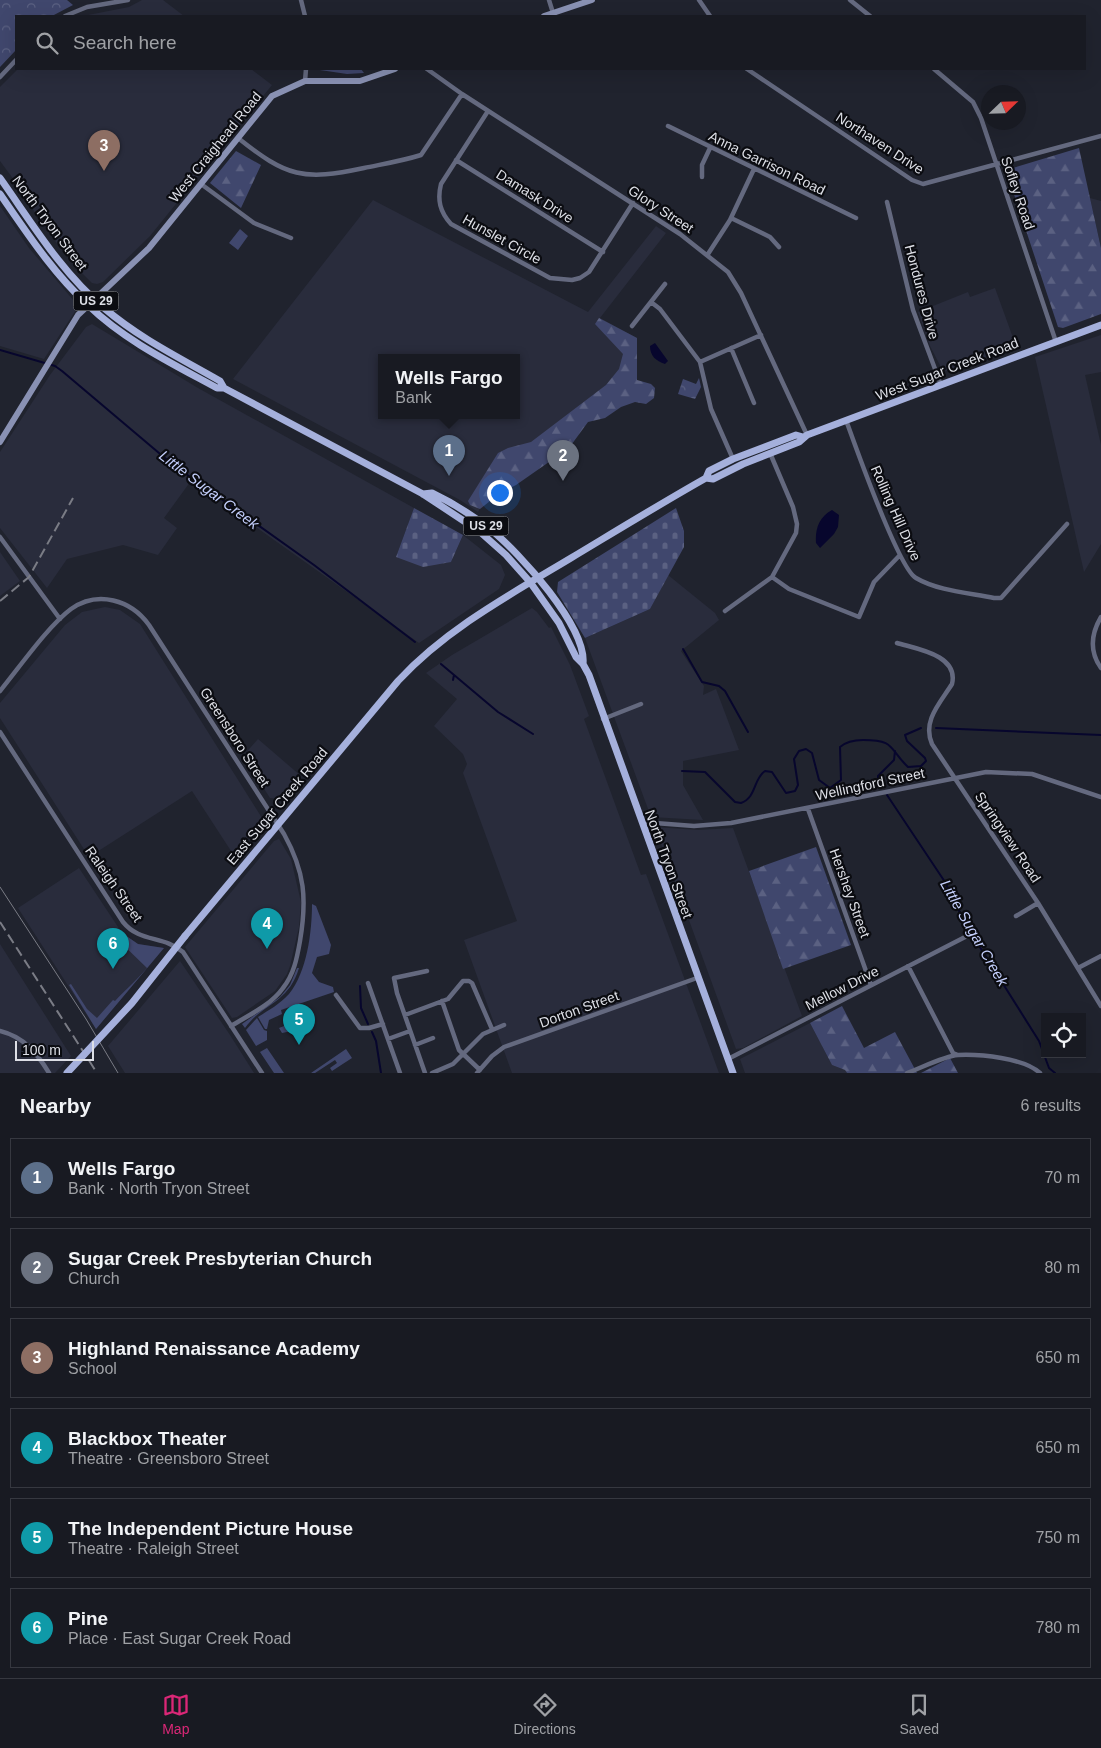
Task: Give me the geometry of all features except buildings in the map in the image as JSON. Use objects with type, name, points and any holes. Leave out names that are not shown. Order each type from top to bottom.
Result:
[{"type":"main road","name":"North Tryon Street","points":[[0,178],[51,251],[95,300],[137,334],[220,381],[224,388]]},
{"type":"main road","name":"North Tryon Street","points":[[0,194],[50,264],[88,306],[115,328],[147,349],[217,388],[224,388],[423,494],[479,531],[506,555],[530,582],[558,623],[576,657],[583,664],[733,1073]]},
{"type":"main road","name":"West Sugar Creek Road","points":[[706,478],[713,479],[799,442],[805,436],[846,420],[1101,325]]},
{"type":"main road","name":"West Sugar Creek Road","points":[[530,582],[706,478],[709,471],[733,459],[796,435],[805,436]]},
{"type":"main road","name":"North Tryon Street","points":[[423,494],[432,492],[481,522],[516,553],[561,609],[584,653],[583,664]]},
{"type":"main road","name":"East Sugar Creek Road","points":[[67,1073],[132,1003],[277,824],[420,658],[448,635],[530,582]]},
{"type":"street","points":[[67,15],[87,7],[128,0]]},
{"type":"street","points":[[301,0],[305,15]]},
{"type":"street","points":[[549,0],[553,13]]},
{"type":"street","points":[[547,15],[592,0]]},
{"type":"street","points":[[699,0],[709,15]]},
{"type":"street","points":[[850,0],[869,15]]},
{"type":"street","points":[[0,77],[15,61]]},
{"type":"street","points":[[305,81],[306,70]]},
{"type":"street","name":"West Craighead Road","points":[[0,442],[78,314],[149,248],[272,96],[305,81],[360,81],[392,70]]},
{"type":"street","name":"Glory Street","points":[[428,70],[462,94],[633,203],[708,254],[734,280],[761,335],[805,436]]},
{"type":"street","name":"Northaven Drive","points":[[749,70],[917,182],[936,182],[1101,136]]},
{"type":"street","name":"Sofley Road","points":[[935,70],[973,102],[981,118],[1056,342]]},
{"type":"street","points":[[238,138],[278,167],[299,174],[329,176],[420,155],[462,94]]},
{"type":"street","name":"Hunslet Circle","points":[[488,111],[441,184],[438,196],[444,217],[451,224],[550,278],[562,281],[580,278],[589,272],[633,203]]},
{"type":"street","name":"Anna Garrison Road","points":[[668,126],[856,218]]},
{"type":"street","points":[[702,177],[702,165],[710,148]]},
{"type":"street","name":"Damask Drive","points":[[456,160],[603,252]]},
{"type":"street","points":[[708,254],[731,218],[754,169]]},
{"type":"street","points":[[201,184],[254,224],[291,238]]},
{"type":"street","name":"Hondures Drive","points":[[886,202],[913,310],[941,385]]},
{"type":"street","points":[[731,218],[770,236],[779,247]]},
{"type":"street","points":[[632,326],[665,284]]},
{"type":"street","points":[[651,302],[660,309],[700,362],[711,410],[733,459]]},
{"type":"street","points":[[700,362],[761,335]]},
{"type":"street","points":[[731,348],[754,402]]},
{"type":"street","name":"Rolling Hill Drive","points":[[846,420],[900,556],[916,578],[936,585],[1000,598],[1067,524]]},
{"type":"street","points":[[725,611],[772,577],[790,546],[797,524],[793,507],[770,453]]},
{"type":"street","points":[[0,537],[60,619],[0,691]]},
{"type":"street","points":[[772,577],[789,589],[859,617],[874,582],[900,556]]},
{"type":"street","name":"Greensboro Street","points":[[60,619],[82,604],[100,599],[118,601],[137,611],[149,625],[277,824],[296,858],[303,886],[305,912],[297,958],[290,977],[276,996],[231,1026]]},
{"type":"street","points":[[1101,618],[1094,629],[1092,643],[1094,654],[1101,668]]},
{"type":"street","name":"Springview Road","points":[[897,643],[940,657],[950,668],[953,677],[952,684],[932,715],[928,728],[932,744],[1038,903],[1101,1006]]},
{"type":"street","points":[[604,719],[642,704]]},
{"type":"street","name":"Raleigh Street","points":[[0,732],[122,922],[139,936],[164,940],[183,952],[262,1073]]},
{"type":"street","name":"Wellingford Street","points":[[640,822],[716,825],[986,772],[1032,774],[1101,797]]},
{"type":"street","name":"Hershey Street","points":[[808,808],[871,985]]},
{"type":"street","points":[[1016,916],[1038,903]]},
{"type":"street","name":"Mellow Drive","points":[[728,1059],[967,936]]},
{"type":"street","points":[[1078,968],[1101,956]]},
{"type":"street","points":[[908,966],[953,1053],[956,1055]]},
{"type":"street","points":[[425,1073],[404,1015],[394,978],[428,971]]},
{"type":"street","name":"Dorton Street","points":[[478,1071],[492,1056],[504,1047],[697,978]]},
{"type":"street","points":[[404,1015],[451,997],[463,981],[469,980],[492,1029]]},
{"type":"street","points":[[368,983],[400,1073]]},
{"type":"street","points":[[336,995],[360,1028],[369,1028],[383,1024]]},
{"type":"street","points":[[442,1001],[463,1055],[478,1071]]},
{"type":"street","points":[[432,1073],[450,1066],[479,1037],[504,1024]]},
{"type":"street","points":[[0,1031],[21,1039],[30,1046],[49,1073]]},
{"type":"street","points":[[388,1039],[410,1031]]},
{"type":"street","points":[[415,1045],[433,1038]]},
{"type":"street","points":[[906,1073],[956,1055],[1013,1060],[1028,1065],[1040,1073]]},
{"type":"shaded area","points":[[142,0],[163,0],[183,15],[88,15],[129,7]]},
{"type":"shaded area","points":[[17,70],[252,70],[272,85],[150,236],[103,282],[97,284],[92,283],[72,263],[0,161],[0,87]]},
{"type":"shaded area","points":[[1090,198],[1101,201],[1101,248]]},
{"type":"shaded area","points":[[373,200],[588,312],[656,226],[666,233],[600,318],[637,338],[630,370],[549,440],[510,452],[478,512],[460,500],[233,379]]},
{"type":"shaded area","points":[[0,206],[29,248],[74,301],[76,310],[44,359],[0,346]]},
{"type":"shaded area","points":[[995,288],[1016,346],[948,371],[943,371],[930,346],[918,312],[968,292],[970,297]]},
{"type":"shaded area","points":[[92,324],[198,388],[414,508],[396,557],[451,562],[463,535],[501,565],[505,575],[499,589],[419,643],[260,530],[193,478],[164,518],[177,528],[158,555],[123,545],[67,559],[47,588],[0,528],[0,452],[50,375],[86,327]]},
{"type":"shaded area","points":[[1101,335],[1101,372],[1085,375],[1101,445],[1101,544],[1084,572],[1035,357]]},
{"type":"shaded area","points":[[655,343],[668,361],[665,364],[656,360],[651,353],[650,346]]},
{"type":"shaded area","points":[[832,510],[839,515],[838,527],[834,534],[820,548],[816,543],[817,528],[824,516]]},
{"type":"shaded area","points":[[0,552],[20,581],[0,596]]},
{"type":"shaded area","points":[[668,575],[715,613],[719,620],[681,651],[704,686],[703,695],[716,689],[739,750],[683,761],[683,785],[703,820],[651,817],[585,638],[650,609]]},
{"type":"shaded area","points":[[105,607],[120,610],[140,624],[262,818],[260,824],[233,854],[192,791],[89,857],[0,718],[0,703],[65,625],[82,612]]},
{"type":"shaded area","points":[[532,608],[549,628],[551,627],[570,665],[589,716],[584,719],[641,875],[646,874],[719,1073],[512,1073],[464,940],[517,921],[463,773],[467,764],[463,754],[434,726],[457,699],[426,673],[452,655]]},
{"type":"shaded area","points":[[258,739],[301,776],[281,799],[270,798],[243,756]]},
{"type":"shaded area","points":[[655,827],[698,830],[733,828],[802,1016],[743,1048],[736,1049]]},
{"type":"shaded area","points":[[279,839],[291,859],[301,902],[299,927],[290,966],[287,974],[275,991],[237,1017],[232,1018],[185,947],[274,841]]},
{"type":"shaded area","points":[[79,868],[122,933],[138,944],[164,948],[96,1029],[18,908]]},
{"type":"shaded area","points":[[0,944],[71,1056],[55,1073],[0,1073]]},
{"type":"shaded area","points":[[180,961],[254,1073],[125,1073],[108,1046]]},
{"type":"shaded area","points":[[810,1023],[832,1065],[845,1070],[847,1073],[745,1073],[740,1059]]},
{"type":"green space","points":[[0,0],[67,0],[73,5],[54,15],[15,15],[15,51],[0,67]]},
{"type":"green space","points":[[320,70],[362,70],[364,73],[347,74]]},
{"type":"green space","points":[[1079,148],[1101,248],[1101,314],[1063,328],[1058,327],[1006,170]]},
{"type":"green space","points":[[236,151],[261,165],[241,208],[210,183]]},
{"type":"green space","points":[[240,229],[248,236],[238,250],[229,243]]},
{"type":"green space","points":[[599,318],[637,338],[637,380],[651,384],[655,388],[654,398],[646,404],[635,402],[621,407],[605,418],[588,422],[569,448],[516,485],[500,493],[480,509],[470,505],[468,501],[498,453],[508,448],[531,442],[606,385],[619,369],[623,354],[595,324]]},
{"type":"green space","points":[[699,378],[701,387],[695,399],[678,394],[683,379],[696,384]]},
{"type":"green space","points":[[414,508],[463,535],[451,562],[423,567],[396,557]]},
{"type":"green space","points":[[676,508],[684,531],[684,547],[650,609],[585,638],[557,592],[558,582]]},
{"type":"green space","points":[[816,847],[851,945],[783,969],[749,871]]},
{"type":"green space","points":[[312,904],[316,906],[331,945],[329,954],[317,957],[312,973],[319,982],[333,987],[334,992],[281,1010],[282,1014],[269,1020],[267,1029],[265,1029],[258,1017],[286,998],[300,975],[307,951]]},
{"type":"green space","points":[[122,933],[138,944],[164,948],[96,1029],[69,985],[71,984],[87,1009],[97,1018],[113,1000],[115,1001],[147,968],[115,937]]},
{"type":"green space","points":[[297,968],[299,968],[294,980],[282,996],[259,1013],[245,1028],[242,1024],[280,997],[290,985]]},
{"type":"green space","points":[[842,1006],[864,1048],[895,1032],[917,1073],[847,1073],[845,1070],[832,1065],[810,1023]]},
{"type":"green space","points":[[312,1015],[315,1020],[296,1025],[292,1031],[282,1033],[279,1028]]},
{"type":"green space","points":[[257,1018],[264,1030],[267,1031],[267,1040],[256,1046],[246,1030]]},
{"type":"green space","points":[[267,1048],[284,1073],[274,1073],[260,1052]]},
{"type":"green space","points":[[346,1049],[352,1058],[332,1071],[330,1068],[337,1063],[335,1060],[315,1073],[311,1073]]},
{"type":"green space","points":[[950,1058],[958,1073],[921,1073]]},
{"type":"waterway","name":"Little Sugar Creek","points":[[0,350],[55,366],[172,464],[314,565],[415,642]]},
{"type":"waterway","points":[[683,649],[702,682],[719,686],[725,691],[748,732]]},
{"type":"waterway","name":"Little Sugar Creek","points":[[441,664],[498,712],[533,734]]},
{"type":"waterway","name":"Little Sugar Creek","points":[[453,680],[454,675]]},
{"type":"waterway","name":"Little Sugar Creek","points":[[682,771],[705,772],[735,802],[741,803],[750,797],[758,779],[765,771],[772,772],[786,793],[795,791],[798,785],[794,759],[799,751],[806,749],[812,753],[819,780],[830,788],[841,780],[840,747],[851,741],[874,740],[881,742],[890,746],[908,767],[921,766],[926,761],[925,758],[907,741],[905,735],[921,728]]},
{"type":"waterway","points":[[936,728],[1101,735]]},
{"type":"waterway","name":"Little Sugar Creek","points":[[883,787],[878,781],[878,776],[894,760],[895,751]]},
{"type":"waterway","name":"Little Sugar Creek","points":[[887,795],[945,882],[966,925],[1039,1041],[1049,1068],[1055,1073]]},
{"type":"waterway","points":[[360,986],[361,1008],[368,1024]]},
{"type":"waterway","points":[[372,1032],[376,1041],[381,1073]]},
{"type":"tram line","points":[[0,887],[86,1019],[118,1073]]},
{"type":"railway","points":[[0,601],[29,577],[73,498]]},
{"type":"railway","points":[[0,922],[97,1073]]},
{"type":"place","name":"Highland Renaissance Academy","points":[[104,171]]},
{"type":"place","name":"Wells Fargo","points":[[449,476]]},
{"type":"place","name":"Sugar Creek Presbyterian Church","points":[[563,481]]},
{"type":"place","name":"Blackbox Theater","points":[[267,949]]},
{"type":"place","name":"Pine","points":[[113,969]]},
{"type":"place","name":"The Independent Picture House","points":[[299,1045]]}]
